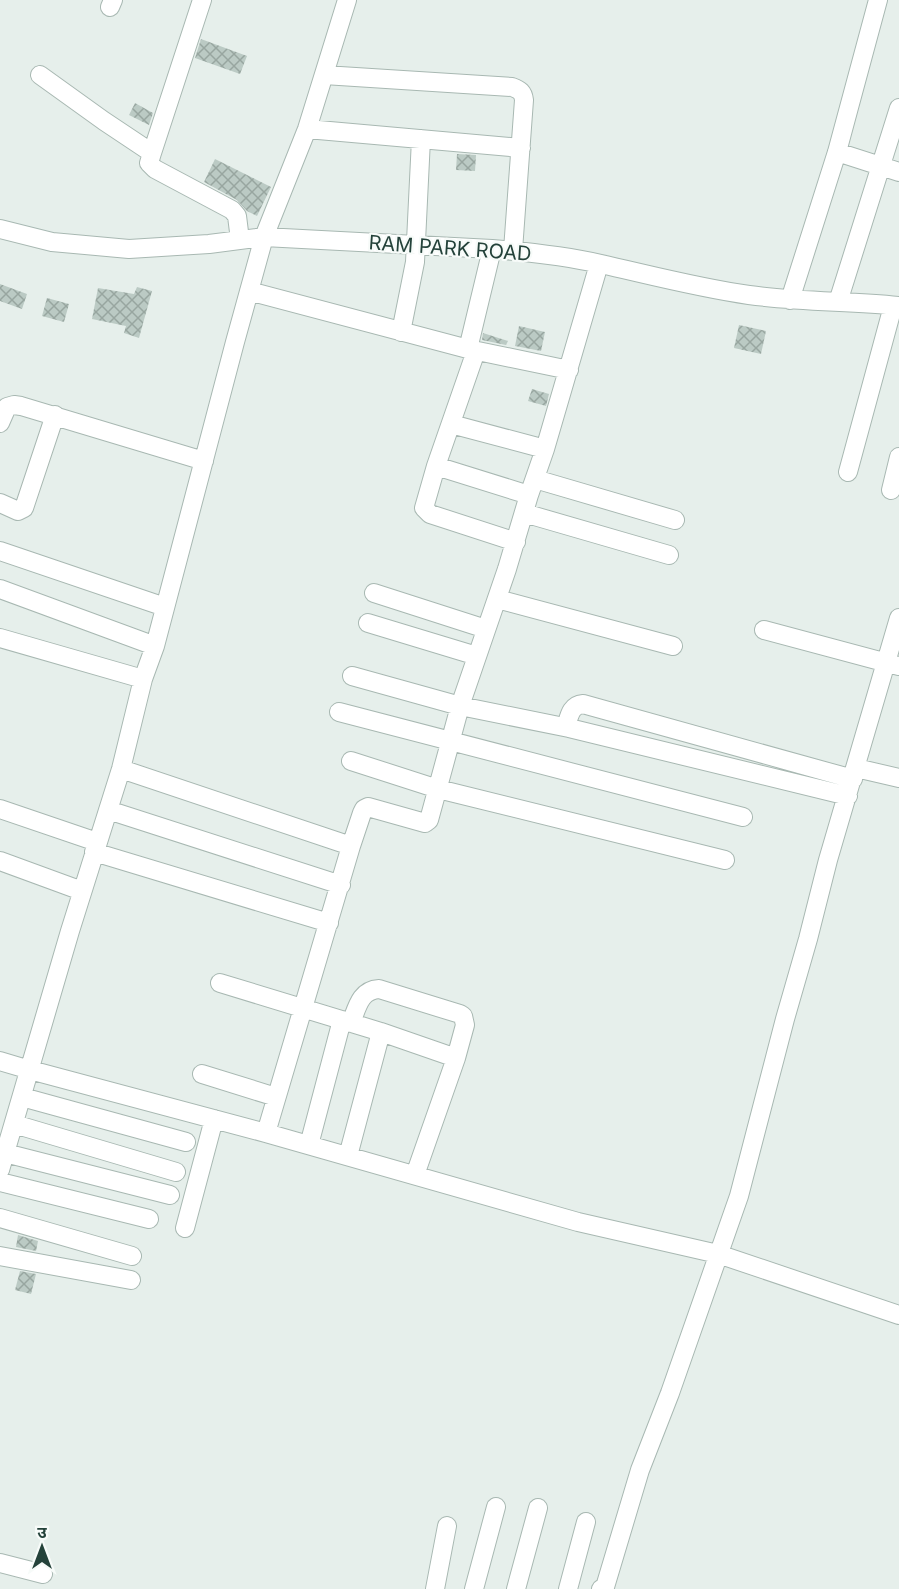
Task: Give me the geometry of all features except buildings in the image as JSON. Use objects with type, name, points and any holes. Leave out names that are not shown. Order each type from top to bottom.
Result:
[{"type":"street","points":[[202,0],[149,163],[155,169],[232,210],[237,216],[240,240]]},
{"type":"street","points":[[170,1195],[3,1161],[95,847],[121,769],[143,678],[155,646],[264,237],[307,129],[347,0]]},
{"type":"street","points":[[790,300],[837,152],[878,0]]},
{"type":"street","points":[[40,75],[152,153]]},
{"type":"street","points":[[324,75],[519,89],[524,100],[513,250]]},
{"type":"street","points":[[838,302],[899,108]]},
{"type":"street","points":[[307,129],[520,148]]},
{"type":"street","points":[[401,332],[415,262],[421,139]]},
{"type":"street","points":[[837,152],[899,172]]},
{"type":"street","name":"RAM PARK ROAD","points":[[0,229],[52,242],[129,249],[209,244],[264,237],[513,250],[599,264],[747,295],[790,300],[896,306]]},
{"type":"street","points":[[492,249],[472,350],[451,424],[424,505],[430,514],[516,542]]},
{"type":"street","points":[[266,1132],[364,809],[373,808],[425,823],[429,820],[460,706],[516,542],[599,264]]},
{"type":"street","points":[[249,291],[472,350],[569,370]]},
{"type":"street","points":[[848,472],[896,306]]},
{"type":"street","points":[[0,423],[7,407],[14,405],[55,415],[204,461]]},
{"type":"street","points":[[0,503],[18,511],[24,508],[55,415]]},
{"type":"street","points":[[451,424],[545,449]]},
{"type":"street","points":[[891,490],[899,457]]},
{"type":"street","points":[[436,465],[675,520]]},
{"type":"street","points":[[524,513],[669,555]]},
{"type":"street","points":[[0,551],[165,607]]},
{"type":"street","points":[[0,589],[155,646]]},
{"type":"street","points":[[374,593],[486,629]]},
{"type":"street","points":[[497,599],[673,646]]},
{"type":"street","points":[[368,623],[477,656]]},
{"type":"street","points":[[607,1588],[640,1470],[670,1393],[739,1196],[828,860],[852,781],[893,665],[898,629]]},
{"type":"street","points":[[764,630],[893,665]]},
{"type":"street","points":[[0,638],[143,678]]},
{"type":"street","points":[[352,676],[460,706],[852,781],[899,778]]},
{"type":"street","points":[[566,727],[572,710],[575,706],[583,704],[852,781]]},
{"type":"street","points":[[339,712],[743,817]]},
{"type":"street","points":[[351,761],[438,789],[725,860]]},
{"type":"street","points":[[121,769],[351,846]]},
{"type":"street","points":[[0,809],[95,847],[329,924]]},
{"type":"street","points":[[108,810],[341,885]]},
{"type":"street","points":[[0,861],[82,891]]},
{"type":"street","points":[[220,983],[381,1032],[456,1058]]},
{"type":"street","points":[[309,1145],[346,1022],[365,993],[379,989],[460,1014],[465,1024],[456,1058],[415,1175]]},
{"type":"street","points":[[348,1156],[381,1032]]},
{"type":"street","points":[[0,1061],[266,1132],[578,1222],[718,1254],[899,1315]]},
{"type":"street","points":[[202,1074],[276,1097]]},
{"type":"street","points":[[22,1097],[186,1142]]},
{"type":"street","points":[[185,1228],[214,1119]]},
{"type":"street","points":[[14,1124],[176,1172]]},
{"type":"street","points":[[0,1182],[149,1219]]},
{"type":"street","points":[[0,1218],[132,1256]]},
{"type":"street","points":[[0,1256],[132,1280]]},
{"type":"street","points":[[474,1589],[496,1507]]},
{"type":"street","points":[[516,1589],[538,1508]]},
{"type":"street","points":[[568,1589],[586,1522]]},
{"type":"street","points":[[435,1589],[447,1526]]},
{"type":"street","points":[[0,1563],[43,1574]]}]
